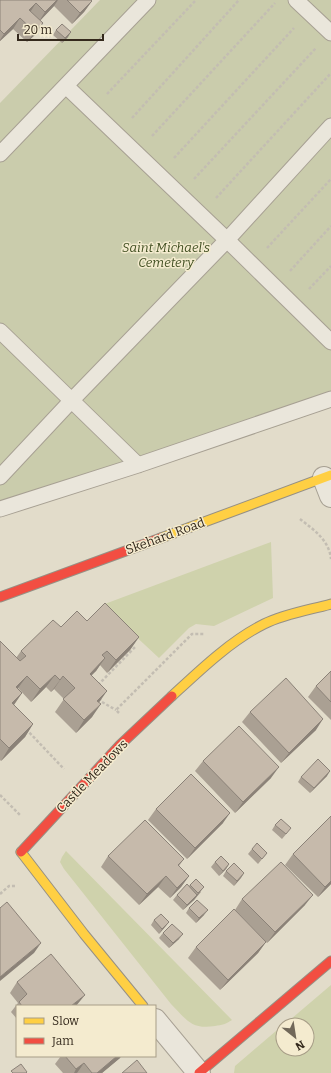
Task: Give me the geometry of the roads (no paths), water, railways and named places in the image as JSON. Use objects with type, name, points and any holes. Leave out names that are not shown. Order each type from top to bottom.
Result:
[{"type":"street","name":"Skehard Road","points":[[0,598],[329,483]]},
{"type":"street","name":"Castle Meadows","points":[[142,1005],[20,852],[120,745],[187,682],[236,641],[264,624],[288,615],[331,604]]},
{"type":"street","points":[[156,1021],[199,1073],[331,961]]},
{"type":"lane","points":[[0,154],[148,0]]},
{"type":"lane","points":[[296,0],[331,32]]},
{"type":"lane","points":[[66,86],[331,342]]},
{"type":"lane","points":[[0,477],[72,400],[227,240],[331,126]]},
{"type":"lane","points":[[0,331],[138,465]]},
{"type":"lane","points":[[0,509],[138,465],[331,399]]},
{"type":"park label","name":"Saint Michael's Cemetery","points":[[166,254]]}]
